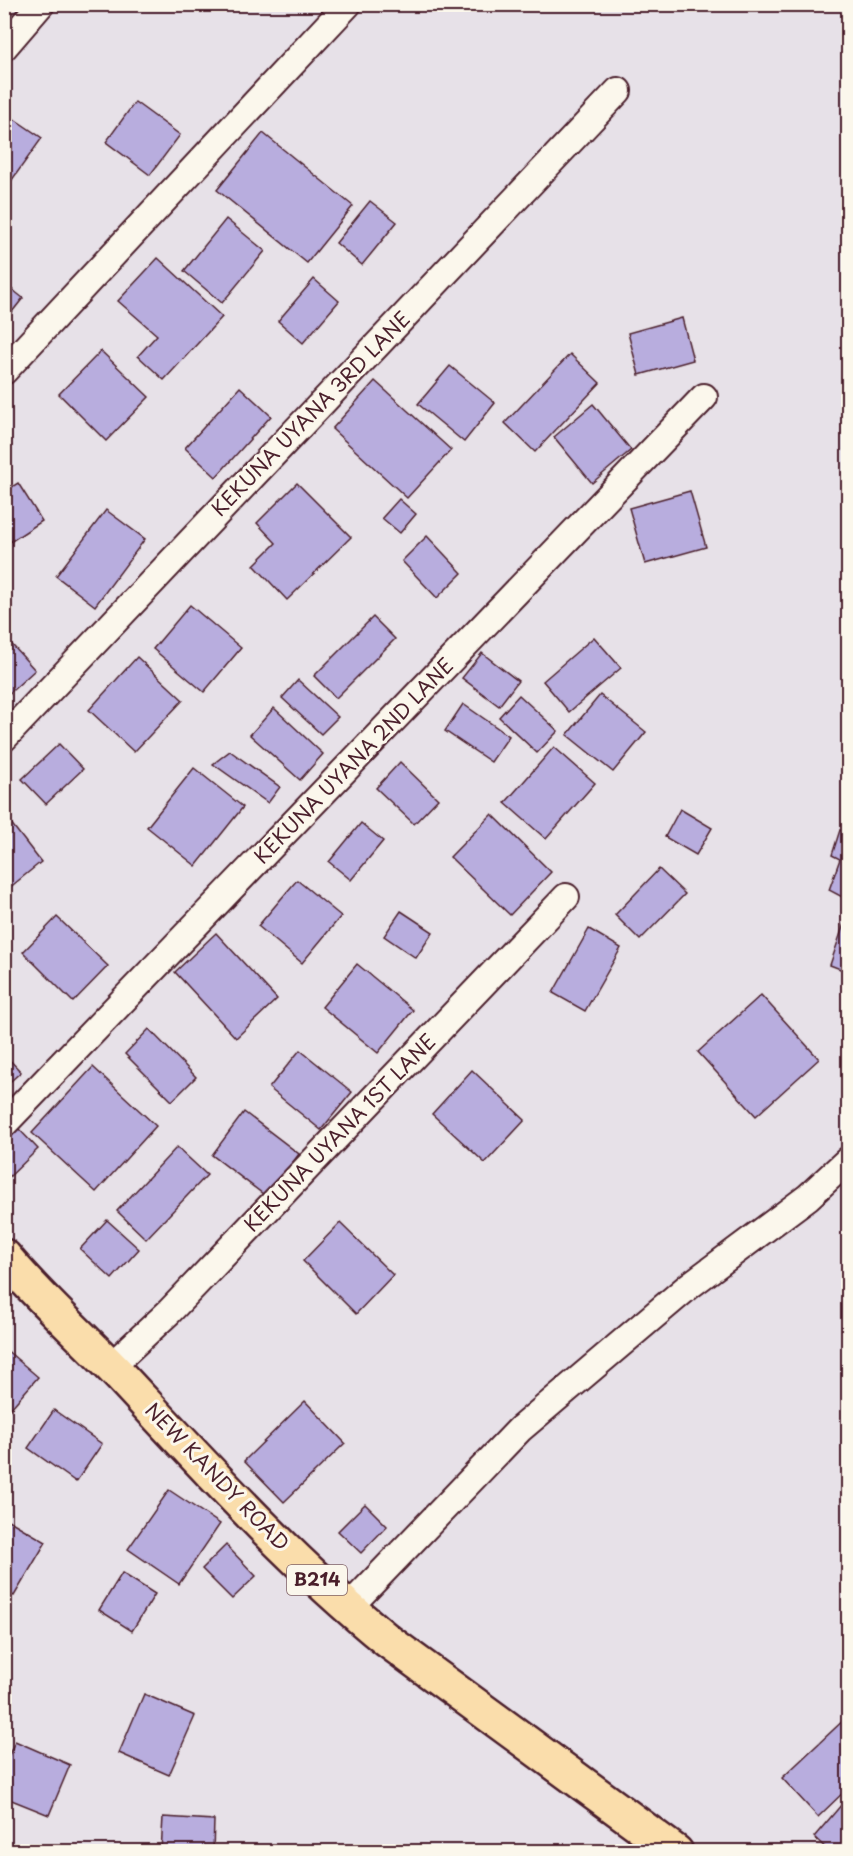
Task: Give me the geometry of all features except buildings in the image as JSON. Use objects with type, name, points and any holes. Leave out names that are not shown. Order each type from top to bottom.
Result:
[{"type":"main road","name":"NEW KANDY ROAD","points":[[4,1256],[266,1530],[348,1608],[388,1641],[676,1851]]},
{"type":"street","points":[[4,47],[41,4]]},
{"type":"street","points":[[4,371],[348,4]]},
{"type":"street","name":"KEKUNA UYANA 3RD LANE","points":[[4,738],[618,91]]},
{"type":"street","name":"KEKUNA UYANA 2ND LANE","points":[[4,1124],[704,397]]},
{"type":"street","name":"KEKUNA UYANA 1ST LANE","points":[[111,1366],[169,1312],[566,897]]},
{"type":"street","points":[[348,1608],[520,1429],[688,1286],[808,1197],[849,1160]]}]
